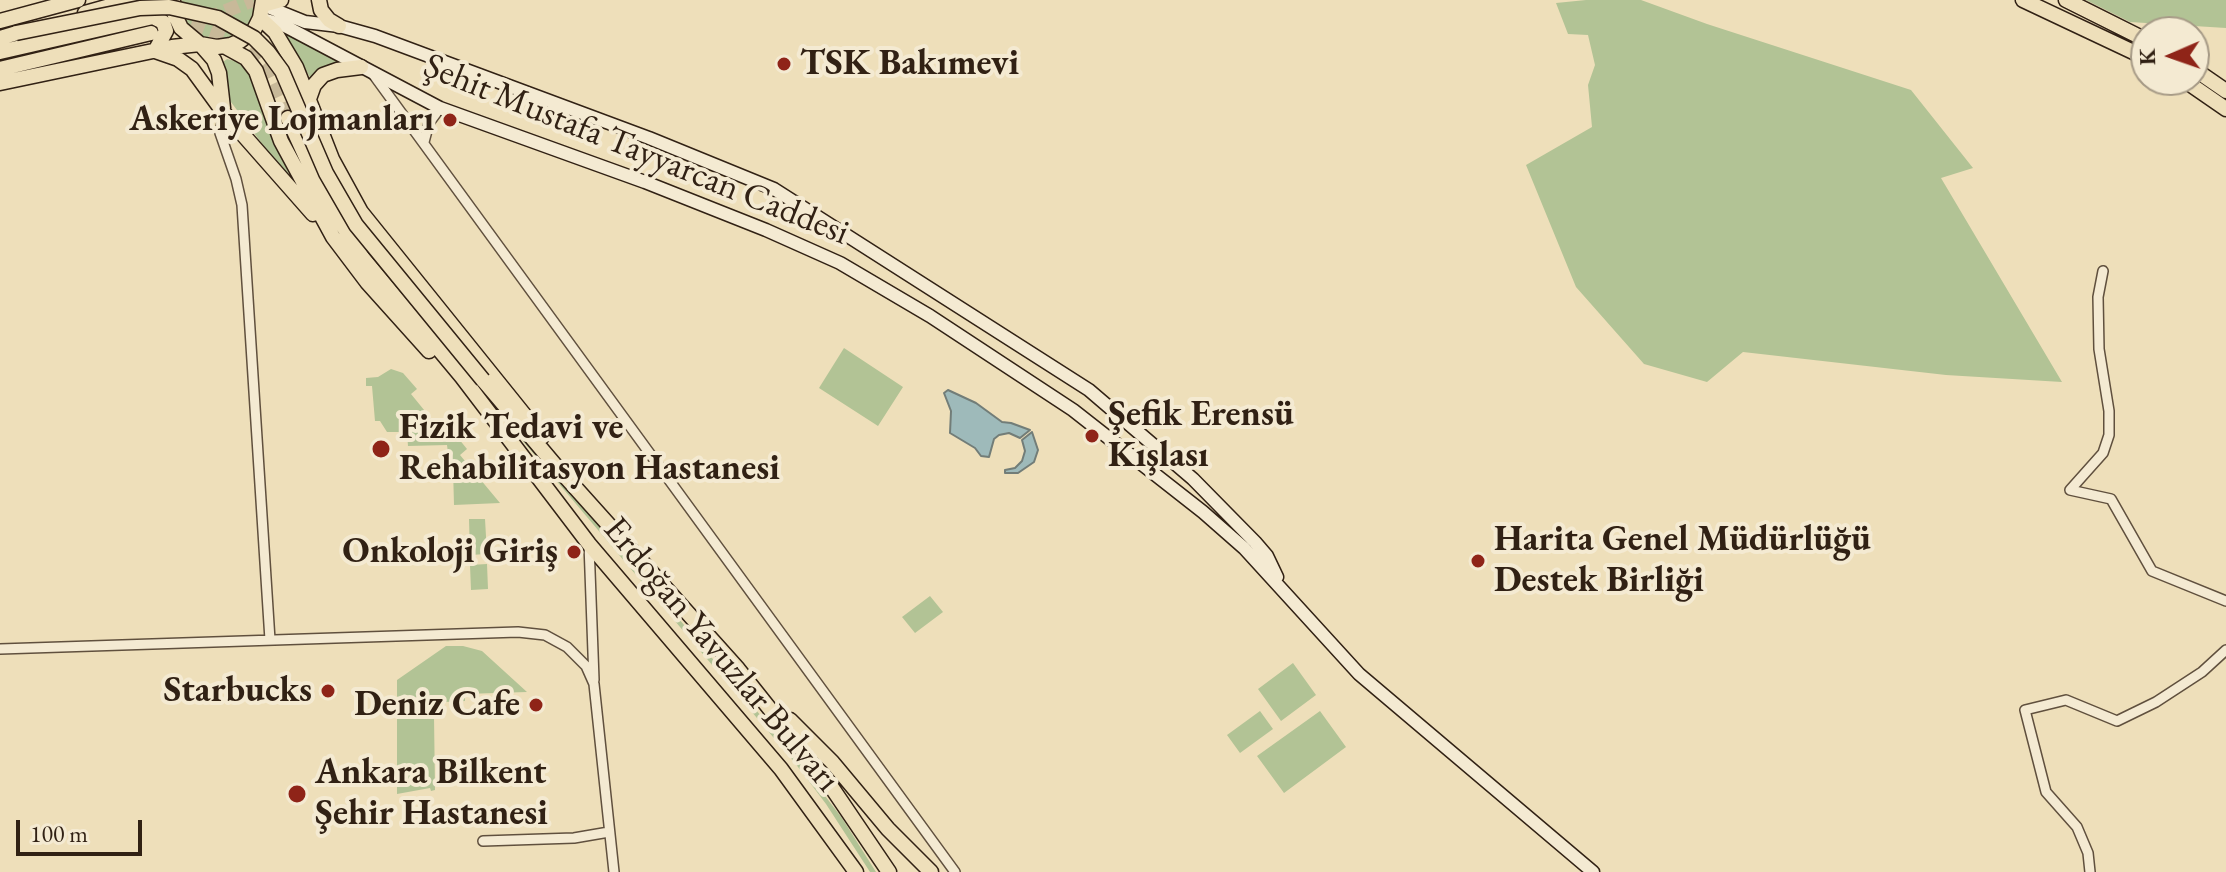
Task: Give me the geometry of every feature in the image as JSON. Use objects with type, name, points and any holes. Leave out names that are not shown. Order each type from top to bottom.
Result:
[{"type":"main road","points":[[0,21],[78,0]]},
{"type":"main road","points":[[0,38],[131,0]]},
{"type":"main road","points":[[0,52],[153,17],[171,0]]},
{"type":"main road","points":[[171,0],[181,28],[214,60],[219,73],[224,113]]},
{"type":"main road","points":[[226,47],[245,38],[262,8],[281,0]]},
{"type":"main road","points":[[319,0],[321,10],[339,26]]},
{"type":"main road","points":[[2023,0],[2130,50]]},
{"type":"main road","points":[[2066,0],[2130,32]]},
{"type":"main road","name":"Erdoğan Yavuzlar Bulvarı","points":[[16,33],[131,10],[169,7],[218,18],[254,38],[282,71],[326,173],[356,225],[483,380],[738,669],[828,782],[889,872]]},
{"type":"main road","name":"Erdoğan Yavuzlar Bulvarı","points":[[262,8],[309,99],[339,173],[370,225],[510,395],[605,520]]},
{"type":"main road","name":"Şehit Mustafa Tayyarcan Caddesi","points":[[262,8],[305,22],[339,26],[375,36],[757,181],[1089,390],[1175,462],[1246,533],[1267,556],[1282,588]]},
{"type":"main road","name":"Şehit Mustafa Tayyarcan Caddesi","points":[[262,8],[283,25],[440,108],[723,212],[840,263],[930,316],[1073,410],[1203,512],[1244,548],[1359,674],[1593,872]]},
{"type":"main road","points":[[153,17],[163,22],[166,31],[155,51]]},
{"type":"main road","points":[[0,69],[151,33]]},
{"type":"main road","points":[[0,83],[200,44],[226,47],[246,58],[256,71],[267,53],[287,52]]},
{"type":"main road","points":[[155,51],[178,59],[192,69],[224,113],[333,237]]},
{"type":"main road","points":[[309,99],[314,85],[323,75],[337,70],[367,70]]},
{"type":"main road","name":"Erdoğan Yavuzlar Bulvarı","points":[[256,71],[281,141],[333,237],[367,282],[509,440]]},
{"type":"main road","points":[[2207,96],[2226,109]]},
{"type":"main road","name":"Erdoğan Yavuzlar Bulvarı","points":[[288,118],[322,192],[348,236],[589,544],[781,769],[856,872]]},
{"type":"main road","points":[[1073,410],[1089,390]]},
{"type":"main road","points":[[738,669],[832,762],[888,829],[931,872]]},
{"type":"street","points":[[367,70],[424,142],[464,202],[955,872]]},
{"type":"street","points":[[424,142],[429,123],[440,108]]},
{"type":"street","points":[[224,113],[220,133],[242,205],[270,640]]},
{"type":"street","points":[[2103,271],[2098,297],[2099,349],[2109,411],[2109,435],[2103,453],[2070,490],[2111,499],[2152,571],[2226,601]]},
{"type":"street","points":[[589,544],[594,684],[614,872]]},
{"type":"street","points":[[0,649],[518,632],[545,635],[567,647],[586,666],[594,684]]},
{"type":"street","points":[[2090,872],[2088,853],[2077,827],[2046,792],[2025,710],[2066,700],[2117,721],[2156,702],[2202,672],[2226,650]]},
{"type":"street","points":[[483,841],[574,838],[609,832]]},
{"type":"green space","points":[[182,0],[257,0],[252,25],[230,41],[204,39],[188,26]]},
{"type":"green space","points":[[1641,0],[1911,90],[1973,168],[1941,178],[2062,382],[1946,375],[1743,352],[1707,382],[1644,364],[1576,287],[1526,165],[1592,127],[1588,85],[1595,65],[1588,35],[1568,34],[1556,3]]},
{"type":"green space","points":[[2086,0],[2226,0],[2226,28],[2210,27],[2210,16],[2130,16],[2130,22]]},
{"type":"green space","points":[[283,33],[339,62],[320,70],[311,79]]},
{"type":"green space","points":[[227,59],[239,62],[251,76],[264,117],[289,174],[286,176],[228,98],[223,62]]},
{"type":"green space","points":[[844,348],[903,387],[878,426],[819,388]]},
{"type":"green space","points":[[391,369],[403,373],[417,389],[411,394],[447,438],[454,433],[467,449],[460,455],[500,503],[454,505],[453,468],[450,468],[447,445],[408,446],[407,432],[387,432],[380,421],[375,421],[372,386],[366,386],[366,378],[378,377]]},
{"type":"green space","points":[[475,378],[789,749],[842,818],[876,872],[870,872],[795,763],[472,381]]},
{"type":"green space","points":[[469,519],[485,519],[487,554],[470,555]]},
{"type":"green space","points":[[487,564],[488,589],[471,590],[470,565]]},
{"type":"green space","points":[[930,596],[943,612],[915,633],[902,617]]},
{"type":"green space","points":[[446,646],[482,651],[527,692],[465,694],[465,701],[444,702],[444,707],[436,708],[435,790],[431,791],[430,788],[397,794],[397,680]]},
{"type":"green space","points":[[1293,663],[1316,695],[1281,721],[1258,689]]},
{"type":"green space","points":[[1260,711],[1273,729],[1240,753],[1227,735]]},
{"type":"green space","points":[[1320,711],[1346,747],[1284,793],[1257,756]]},
{"type":"water","points":[[948,390],[976,403],[1002,422],[1030,430],[1020,438],[1009,433],[999,435],[994,439],[989,457],[981,456],[975,448],[950,433],[951,411],[944,393]]},
{"type":"water","points":[[1032,432],[1038,450],[1034,462],[1018,473],[1005,473],[1005,470],[1015,468],[1022,461],[1025,451],[1022,440]]},
{"type":"tunnel","points":[[206,19],[253,0]]},
{"type":"tunnel","points":[[191,24],[228,38],[247,50],[267,73],[288,118]]},
{"type":"place","name":"TSK Bakımevi","points":[[784,64]]},
{"type":"place","name":"Askeriye Lojmanları","points":[[450,120]]},
{"type":"place","name":"Şefik Erensü Kışlası","points":[[1092,436]]},
{"type":"place","name":"Fizik Tedavi ve Rehabilitasyon Hastanesi","points":[[381,449]]},
{"type":"place","name":"Onkoloji Giriş","points":[[574,552]]},
{"type":"place","name":"Harita Genel Müdürlüğü Destek Birliği","points":[[1478,561]]},
{"type":"place","name":"Starbucks","points":[[328,691]]},
{"type":"place","name":"Deniz Cafe","points":[[536,705]]},
{"type":"place","name":"Ankara Bilkent Şehir Hastanesi","points":[[297,794]]}]
